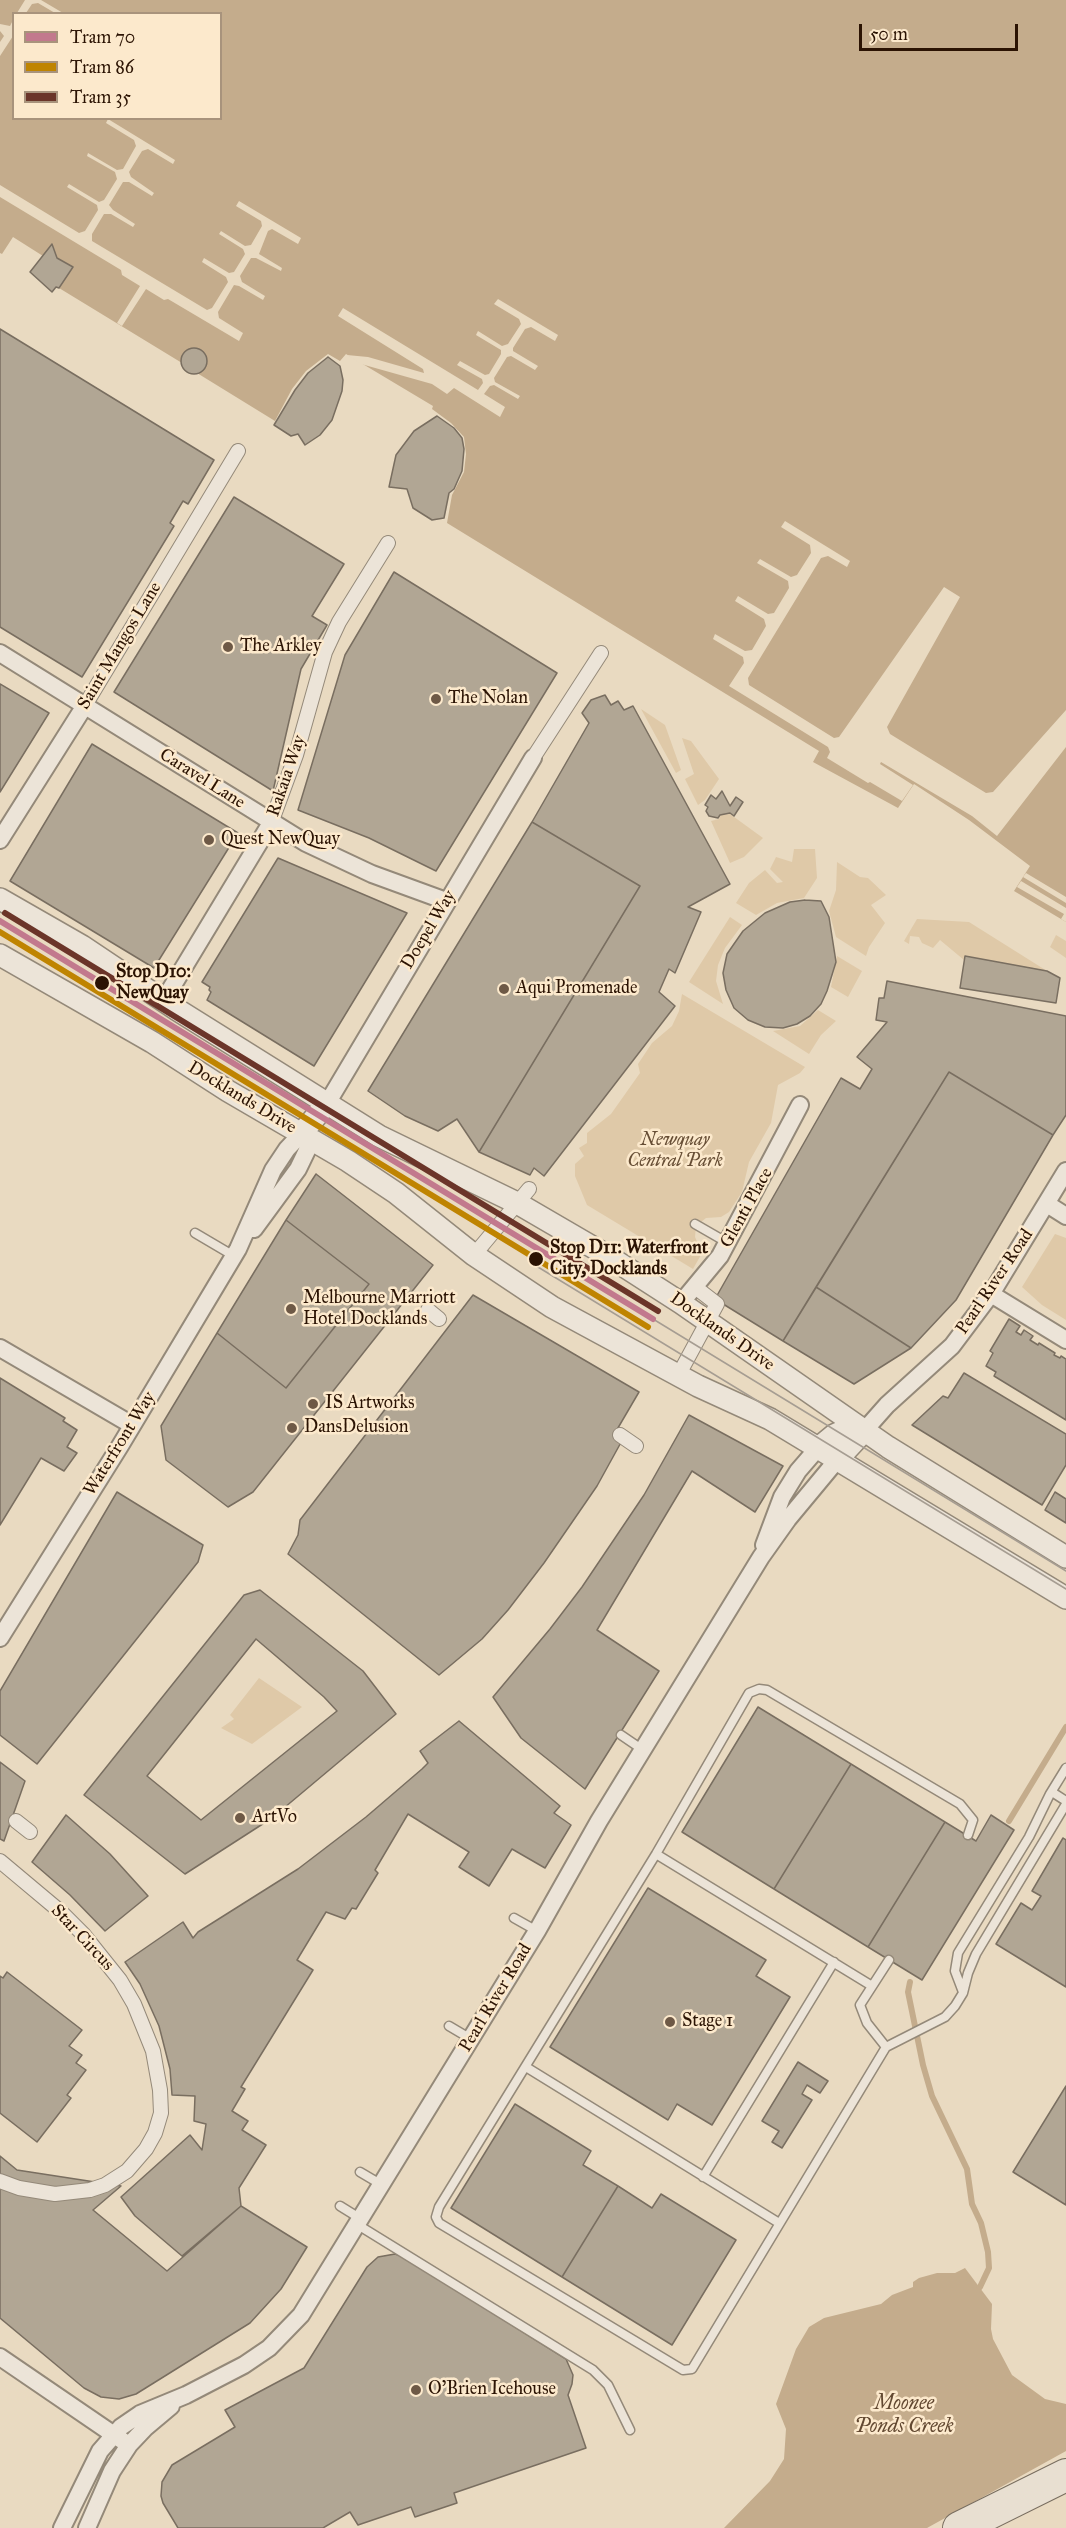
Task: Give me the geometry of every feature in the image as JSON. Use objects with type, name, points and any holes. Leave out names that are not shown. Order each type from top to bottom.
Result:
[{"type":"highway","points":[[959,2528],[1066,2475]]},
{"type":"highway","points":[[1005,2528],[1066,2494]]},
{"type":"street","name":"Saint Mangos Lane","points":[[0,840],[84,707],[238,451]]},
{"type":"street","name":"Rakaia Way","points":[[164,1000],[272,822],[296,755],[325,652],[339,622],[388,543]]},
{"type":"street","name":"Caravel Lane","points":[[0,653],[272,822],[338,859],[446,901]]},
{"type":"street","points":[[533,758],[601,653]]},
{"type":"street","name":"Doepel Way","points":[[328,1102],[533,758]]},
{"type":"street","name":"Docklands Drive","points":[[0,899],[91,952],[391,1143],[523,1196],[860,1428],[1066,1557]]},
{"type":"street","name":"Docklands Drive","points":[[0,955],[152,1042],[228,1091],[385,1185],[474,1255],[552,1307],[678,1376],[753,1410],[1066,1598]]},
{"type":"street","name":"Waterfront Way","points":[[0,1638],[236,1253],[298,1169],[307,1137],[328,1102]]},
{"type":"street","name":"Glenti Place","points":[[681,1303],[711,1269],[728,1243],[800,1105]]},
{"type":"street","name":"Pearl River Road","points":[[62,2528],[95,2461],[114,2434],[140,2414],[186,2395],[244,2365],[269,2348],[286,2332],[315,2295],[537,1931],[599,1821],[761,1557],[860,1428],[952,1346],[991,1294],[1066,1172]]},
{"type":"street","points":[[474,1255],[523,1196]]},
{"type":"street","points":[[1047,1204],[1066,1216]]},
{"type":"street","points":[[678,1376],[717,1304],[695,1287]]},
{"type":"street","points":[[991,1294],[1066,1340]]},
{"type":"street","points":[[0,1348],[132,1425]]},
{"type":"street","name":"Pearl River Road","points":[[761,1557],[777,1506],[798,1471],[832,1436],[860,1428]]},
{"type":"street","points":[[620,1435],[636,1446]]},
{"type":"street","points":[[16,1821],[30,1832]]},
{"type":"street","name":"Star Circus","points":[[0,1861],[77,1927],[105,1958],[134,2004],[153,2051],[160,2090],[160,2113],[155,2133],[146,2150],[127,2171],[105,2185],[90,2190],[55,2194],[19,2188],[0,2181]]},
{"type":"street","points":[[0,2357],[129,2445]]},
{"type":"street","name":"Pearl River Road","points":[[87,2528],[112,2471],[129,2445],[146,2427],[186,2395]]},
{"type":"lane","points":[[695,1224],[728,1243]]},
{"type":"lane","points":[[195,1233],[236,1253]]},
{"type":"lane","points":[[968,1835],[973,1820],[960,1804],[767,1690],[759,1689],[749,1694],[656,1854],[438,2207],[436,2217],[445,2227],[687,2371],[692,2369],[886,2047],[940,2020],[952,2011],[963,1993],[976,1954],[1066,1803],[1052,1792]]},
{"type":"lane","points":[[621,1735],[643,1750]]},
{"type":"lane","points":[[963,1993],[955,1971],[958,1953],[1029,1837],[1066,1768]]},
{"type":"lane","points":[[656,1854],[872,1986]]},
{"type":"lane","points":[[514,1918],[537,1931]]},
{"type":"lane","points":[[886,2047],[867,2023],[860,2005],[889,1960]]},
{"type":"lane","points":[[703,2177],[834,1962]]},
{"type":"lane","points":[[449,2026],[471,2039]]},
{"type":"lane","points":[[526,2067],[779,2223]]},
{"type":"lane","points":[[360,2172],[382,2185]]},
{"type":"lane","points":[[340,2206],[360,2222],[593,2370],[608,2385],[630,2430]]},
{"type":"green space","points":[[641,709],[665,725],[681,770],[676,773]]},
{"type":"green space","points":[[682,738],[691,741],[719,779],[705,800],[698,805],[685,779],[694,774]]},
{"type":"green space","points":[[730,814],[763,838],[744,857],[730,863],[711,821],[719,819],[721,815]]},
{"type":"green space","points":[[794,849],[815,849],[817,878],[804,898],[777,903],[756,915],[736,903],[749,883],[765,870],[777,883],[783,882],[770,869],[776,857],[792,862]]},
{"type":"green space","points":[[837,862],[860,877],[868,878],[886,895],[871,905],[885,923],[869,947],[866,956],[836,937],[829,911],[836,890]]},
{"type":"green space","points":[[730,917],[742,925],[725,948],[718,965],[716,981],[723,1004],[689,982]]},
{"type":"green space","points":[[917,919],[969,922],[1047,971],[965,956],[964,960],[940,940],[933,948],[922,943],[919,937],[910,936],[909,944],[904,941]]},
{"type":"green space","points":[[1056,935],[1066,941],[1066,958],[1050,947]]},
{"type":"green space","points":[[837,956],[862,971],[848,997],[831,987]]},
{"type":"green space","name":"Newquay Central Park","points":[[682,994],[805,1067],[800,1073],[778,1085],[771,1123],[749,1162],[742,1192],[729,1212],[721,1217],[706,1218],[696,1226],[695,1237],[702,1253],[693,1269],[587,1205],[575,1176],[575,1164],[584,1156],[579,1148],[587,1143],[587,1133],[611,1114],[640,1073],[638,1064],[652,1043],[672,1026],[679,1011]]},
{"type":"green space","points":[[818,1010],[836,1021],[821,1035],[809,1054],[773,1031],[800,1026]]},
{"type":"green space","points":[[1055,1234],[1066,1238],[1066,1320],[1042,1305],[1022,1287]]},
{"type":"green space","points":[[259,1678],[302,1707],[252,1744],[221,1728],[234,1719],[230,1715]]},
{"type":"water","points":[[0,0],[1066,0],[1066,922],[1014,891],[1030,866],[969,820],[914,784],[898,808],[813,762],[819,751],[447,523],[452,495],[464,472],[466,454],[464,437],[451,423],[432,409],[433,406],[346,354],[340,361],[328,354],[306,371],[292,389],[275,421],[197,373],[202,371],[206,363],[205,355],[200,349],[192,348],[185,352],[182,363],[59,288],[72,267],[57,258],[52,245],[43,256],[13,237],[2,254],[0,253]]},
{"type":"water","name":"Moonee Ponds Creek","points":[[965,2268],[992,2304],[993,2339],[1012,2375],[1045,2399],[1066,2404],[1066,2528],[724,2528],[770,2481],[784,2459],[786,2429],[776,2404],[796,2349],[809,2327],[824,2318],[881,2304],[892,2295],[913,2287],[913,2282],[919,2278],[937,2273],[955,2273]]},
{"type":"pier","points":[[25,0],[41,0],[61,12],[53,12],[38,3],[32,4],[27,12],[18,12]]},
{"type":"pier","points":[[12,22],[12,38],[0,56],[0,42],[4,36],[0,31],[0,24],[10,26]]},
{"type":"pier","points":[[110,120],[175,160],[173,164],[148,149],[142,151],[129,172],[131,177],[154,193],[152,196],[129,182],[123,182],[109,205],[135,224],[133,227],[111,214],[104,214],[92,234],[92,241],[207,310],[212,308],[228,282],[226,277],[202,262],[204,258],[229,273],[234,272],[245,254],[243,249],[219,234],[221,231],[245,246],[251,245],[262,226],[261,221],[236,206],[239,201],[301,238],[298,244],[272,229],[268,231],[259,254],[282,268],[281,271],[256,258],[251,258],[240,276],[242,282],[265,296],[263,300],[234,285],[218,312],[219,318],[243,333],[239,341],[168,299],[164,300],[146,289],[122,326],[117,323],[140,286],[122,275],[121,270],[0,197],[0,185],[79,233],[85,231],[98,210],[97,205],[67,187],[69,184],[99,202],[104,200],[117,179],[115,172],[87,156],[88,153],[117,170],[123,169],[136,146],[134,140],[106,123]]},
{"type":"pier","points":[[498,299],[558,335],[555,341],[531,327],[525,329],[513,351],[538,366],[535,370],[511,356],[507,357],[494,378],[495,382],[520,396],[518,399],[494,385],[490,386],[484,394],[505,407],[500,417],[454,388],[447,394],[432,384],[361,364],[347,355],[368,357],[424,373],[423,369],[338,316],[343,308],[478,390],[483,383],[482,379],[457,365],[460,361],[485,375],[489,374],[501,350],[476,335],[478,331],[502,346],[508,344],[521,324],[519,319],[494,304]]},
{"type":"pier","points":[[785,521],[850,561],[847,567],[828,556],[821,558],[748,678],[749,685],[834,738],[839,737],[944,587],[960,597],[887,727],[890,734],[986,793],[993,792],[1066,710],[1066,747],[997,836],[972,816],[881,762],[880,764],[913,785],[902,801],[870,782],[868,783],[827,758],[830,752],[828,747],[729,686],[744,663],[743,657],[713,639],[715,634],[745,651],[752,650],[766,626],[764,619],[735,601],[738,596],[768,614],[774,613],[789,588],[788,581],[757,563],[760,559],[791,577],[797,575],[811,553],[810,545],[781,527]]},
{"type":"pier","points":[[1026,873],[1066,897],[1066,903],[1023,877]]},
{"type":"pier","points":[[1021,881],[1066,908],[1066,922],[1061,919],[1064,914],[1017,887]]},
{"type":"pier","points":[[1066,2451],[1066,2528],[927,2528]]},
{"type":"building","points":[[52,244],[57,258],[73,267],[59,288],[56,287],[52,292],[30,272]]},
{"type":"building","points":[[0,329],[214,460],[188,504],[183,501],[170,523],[174,526],[82,677],[0,627]]},
{"type":"building","points":[[194,348],[203,352],[207,361],[203,370],[194,374],[185,370],[181,361],[185,352]]},
{"type":"building","points":[[328,357],[340,366],[343,380],[342,391],[332,420],[320,435],[305,445],[298,434],[291,436],[274,425],[308,373]]},
{"type":"building","points":[[437,416],[454,428],[462,438],[464,449],[462,471],[454,489],[449,493],[444,518],[432,520],[413,508],[407,489],[389,487],[396,455],[414,431]]},
{"type":"building","name":"The Arkley","points":[[234,497],[344,564],[312,616],[327,625],[301,669],[273,791],[114,692]]},
{"type":"building","name":"The Nolan","points":[[394,572],[557,673],[436,871],[369,838],[298,810],[345,655]]},
{"type":"building","points":[[0,684],[49,713],[0,792]]},
{"type":"building","points":[[605,695],[611,705],[618,701],[624,710],[633,706],[730,884],[688,907],[701,912],[675,973],[669,969],[659,992],[675,1006],[544,1176],[534,1168],[530,1175],[479,1152],[640,886],[532,822],[589,723],[582,713],[591,700]]},
{"type":"building","points":[[92,744],[238,833],[154,968],[10,881]]},
{"type":"building","points":[[722,791],[730,806],[736,797],[743,802],[734,816],[730,813],[720,815],[718,818],[709,816],[706,811],[708,807],[705,805],[711,795],[716,799]]},
{"type":"building","name":"Aqui Promenade","points":[[532,822],[640,886],[479,1152],[457,1119],[438,1131],[405,1116],[368,1091]]},
{"type":"building","points":[[278,858],[407,913],[314,1066],[207,1000],[211,992],[210,987],[202,982]]},
{"type":"building","points":[[821,901],[829,917],[836,962],[827,991],[821,1004],[810,1016],[797,1024],[783,1028],[765,1027],[748,1020],[734,1008],[726,990],[723,973],[727,954],[743,931],[765,913],[790,902]]},
{"type":"building","points":[[965,956],[1047,971],[1060,978],[1056,1003],[960,988]]},
{"type":"building","points":[[887,981],[1066,1016],[1066,1115],[1053,1135],[949,1072],[783,1341],[715,1299],[841,1078],[860,1089],[872,1069],[857,1057],[887,1022],[876,1020],[879,998],[884,998]]},
{"type":"building","points":[[949,1072],[1053,1135],[956,1300],[911,1348],[816,1287]]},
{"type":"building","points":[[316,1174],[433,1265],[253,1492],[228,1507],[166,1460],[161,1426],[217,1333],[286,1388],[369,1284],[286,1220]]},
{"type":"building","name":"Melbourne Marriott Hotel Docklands","points":[[286,1220],[369,1284],[286,1388],[217,1333]]},
{"type":"building","points":[[816,1287],[911,1348],[854,1384],[783,1341]]},
{"type":"building","points":[[473,1295],[639,1392],[615,1433],[624,1437],[597,1486],[544,1563],[508,1610],[482,1639],[439,1675],[288,1554],[298,1535],[300,1520]]},
{"type":"building","points":[[1009,1319],[1020,1326],[1016,1332],[1021,1335],[1024,1330],[1033,1336],[1030,1340],[1055,1353],[1054,1355],[1066,1359],[1066,1420],[994,1376],[996,1372],[986,1366],[993,1353],[990,1351]]},
{"type":"building","points":[[964,1373],[1066,1434],[1066,1465],[1042,1505],[912,1425],[943,1396],[948,1398]]},
{"type":"building","points":[[0,1378],[65,1418],[63,1421],[77,1430],[67,1447],[77,1453],[64,1471],[41,1458],[0,1525]]},
{"type":"building","points":[[689,1415],[783,1466],[755,1512],[692,1471],[597,1630],[659,1671],[585,1789],[521,1738],[493,1697],[582,1587],[644,1495]]},
{"type":"building","points":[[117,1492],[203,1545],[198,1562],[37,1764],[0,1735],[0,1691]]},
{"type":"building","points":[[1055,1492],[1066,1499],[1066,1523],[1045,1510]]},
{"type":"building","points":[[260,1590],[363,1671],[396,1714],[272,1818],[185,1874],[84,1795],[244,1595]],"holes":[[[256,1639],[324,1697],[337,1711],[201,1820],[147,1776]]]},
{"type":"building","points":[[758,1707],[851,1764],[774,1889],[682,1832]]},
{"type":"building","points":[[459,1721],[560,1806],[554,1813],[571,1825],[545,1868],[512,1849],[489,1886],[459,1867],[469,1852],[408,1814],[375,1870],[378,1873],[356,1909],[352,1908],[345,1919],[326,1912],[297,1960],[313,1970],[241,2087],[245,2089],[232,2111],[248,2121],[242,2130],[266,2145],[239,2188],[241,2206],[182,2256],[135,2216],[121,2197],[190,2135],[202,2150],[206,2124],[194,2121],[195,2096],[172,2095],[170,2069],[159,2026],[140,1984],[125,1962],[183,1922],[193,1938],[198,1932],[298,1869],[366,1817],[422,1769],[428,1763],[420,1751]]},
{"type":"building","points":[[0,1762],[25,1781],[4,1841],[0,1839]]},
{"type":"building","points":[[851,1764],[945,1822],[868,1947],[774,1889]]},
{"type":"building","points":[[66,1815],[110,1854],[148,1896],[105,1931],[70,1895],[32,1862]]},
{"type":"building","points":[[991,1815],[1014,1830],[922,1980],[868,1947],[945,1822],[976,1841]]},
{"type":"building","points":[[1063,1838],[1066,1840],[1066,1987],[996,1944],[1021,1903],[1032,1910],[1041,1896],[1032,1891]]},
{"type":"building","name":"Stage 1","points":[[648,1888],[766,1960],[756,1976],[790,1997],[712,2125],[677,2104],[668,2120],[550,2047]]},
{"type":"building","points":[[7,1972],[82,2030],[69,2046],[82,2055],[76,2063],[86,2070],[67,2095],[71,2098],[37,2142],[0,2113],[0,1976],[3,1978]]},
{"type":"building","points":[[798,2062],[828,2081],[820,2093],[807,2085],[802,2094],[812,2100],[782,2148],[772,2142],[779,2131],[762,2121]]},
{"type":"building","points":[[1066,2086],[1066,2205],[1013,2172]]},
{"type":"building","points":[[515,2104],[591,2151],[583,2165],[618,2186],[562,2277],[451,2208]]},
{"type":"building","points":[[0,2156],[17,2170],[121,2186],[93,2210],[167,2271],[241,2206],[307,2247],[281,2289],[250,2323],[136,2394],[119,2399],[101,2397],[84,2388],[0,2318]]},
{"type":"building","points":[[618,2186],[652,2208],[661,2194],[736,2240],[672,2345],[562,2277]]},
{"type":"building","name":"O'Brien Icehouse","points":[[395,2254],[404,2257],[566,2359],[573,2375],[568,2395],[586,2448],[454,2493],[457,2503],[415,2517],[411,2507],[358,2525],[350,2512],[323,2528],[178,2528],[161,2496],[162,2482],[172,2465],[235,2427],[225,2410],[304,2368],[367,2267],[378,2257]]},
{"type":"waterway","points":[[1009,1821],[1066,1727]]},
{"type":"waterway","points":[[910,1982],[908,1992],[923,2065],[932,2096],[967,2169],[972,2204],[981,2223],[988,2252],[989,2268],[980,2287]]},
{"type":"tram line","name":"35","points":[[5,913],[658,1311]]},
{"type":"tram line","name":"70","points":[[0,921],[653,1319]]},
{"type":"tram line","name":"86","points":[[0,932],[648,1327]]},
{"type":"tram line","points":[[533,1264],[1066,1589]]},
{"type":"tram line","points":[[653,1319],[1066,1571]]},
{"type":"place","name":"The Arkley","points":[[228,647]]},
{"type":"place","name":"The Nolan","points":[[436,699]]},
{"type":"place","name":"Quest NewQuay","points":[[209,840]]},
{"type":"place","name":"Stop D10: NewQuay","points":[[102,983]]},
{"type":"place","name":"Aqui Promenade","points":[[504,989]]},
{"type":"place","name":"Stop D11: Waterfront City, Docklands","points":[[536,1259]]},
{"type":"place","name":"Melbourne Marriott Hotel Docklands","points":[[291,1309]]},
{"type":"place","name":"IS Artworks","points":[[313,1404]]},
{"type":"place","name":"DansDelusion","points":[[292,1428]]},
{"type":"place","name":"ArtVo","points":[[240,1818]]},
{"type":"place","name":"Stage 1","points":[[670,2022]]},
{"type":"place","name":"O'Brien Icehouse","points":[[416,2390]]}]
